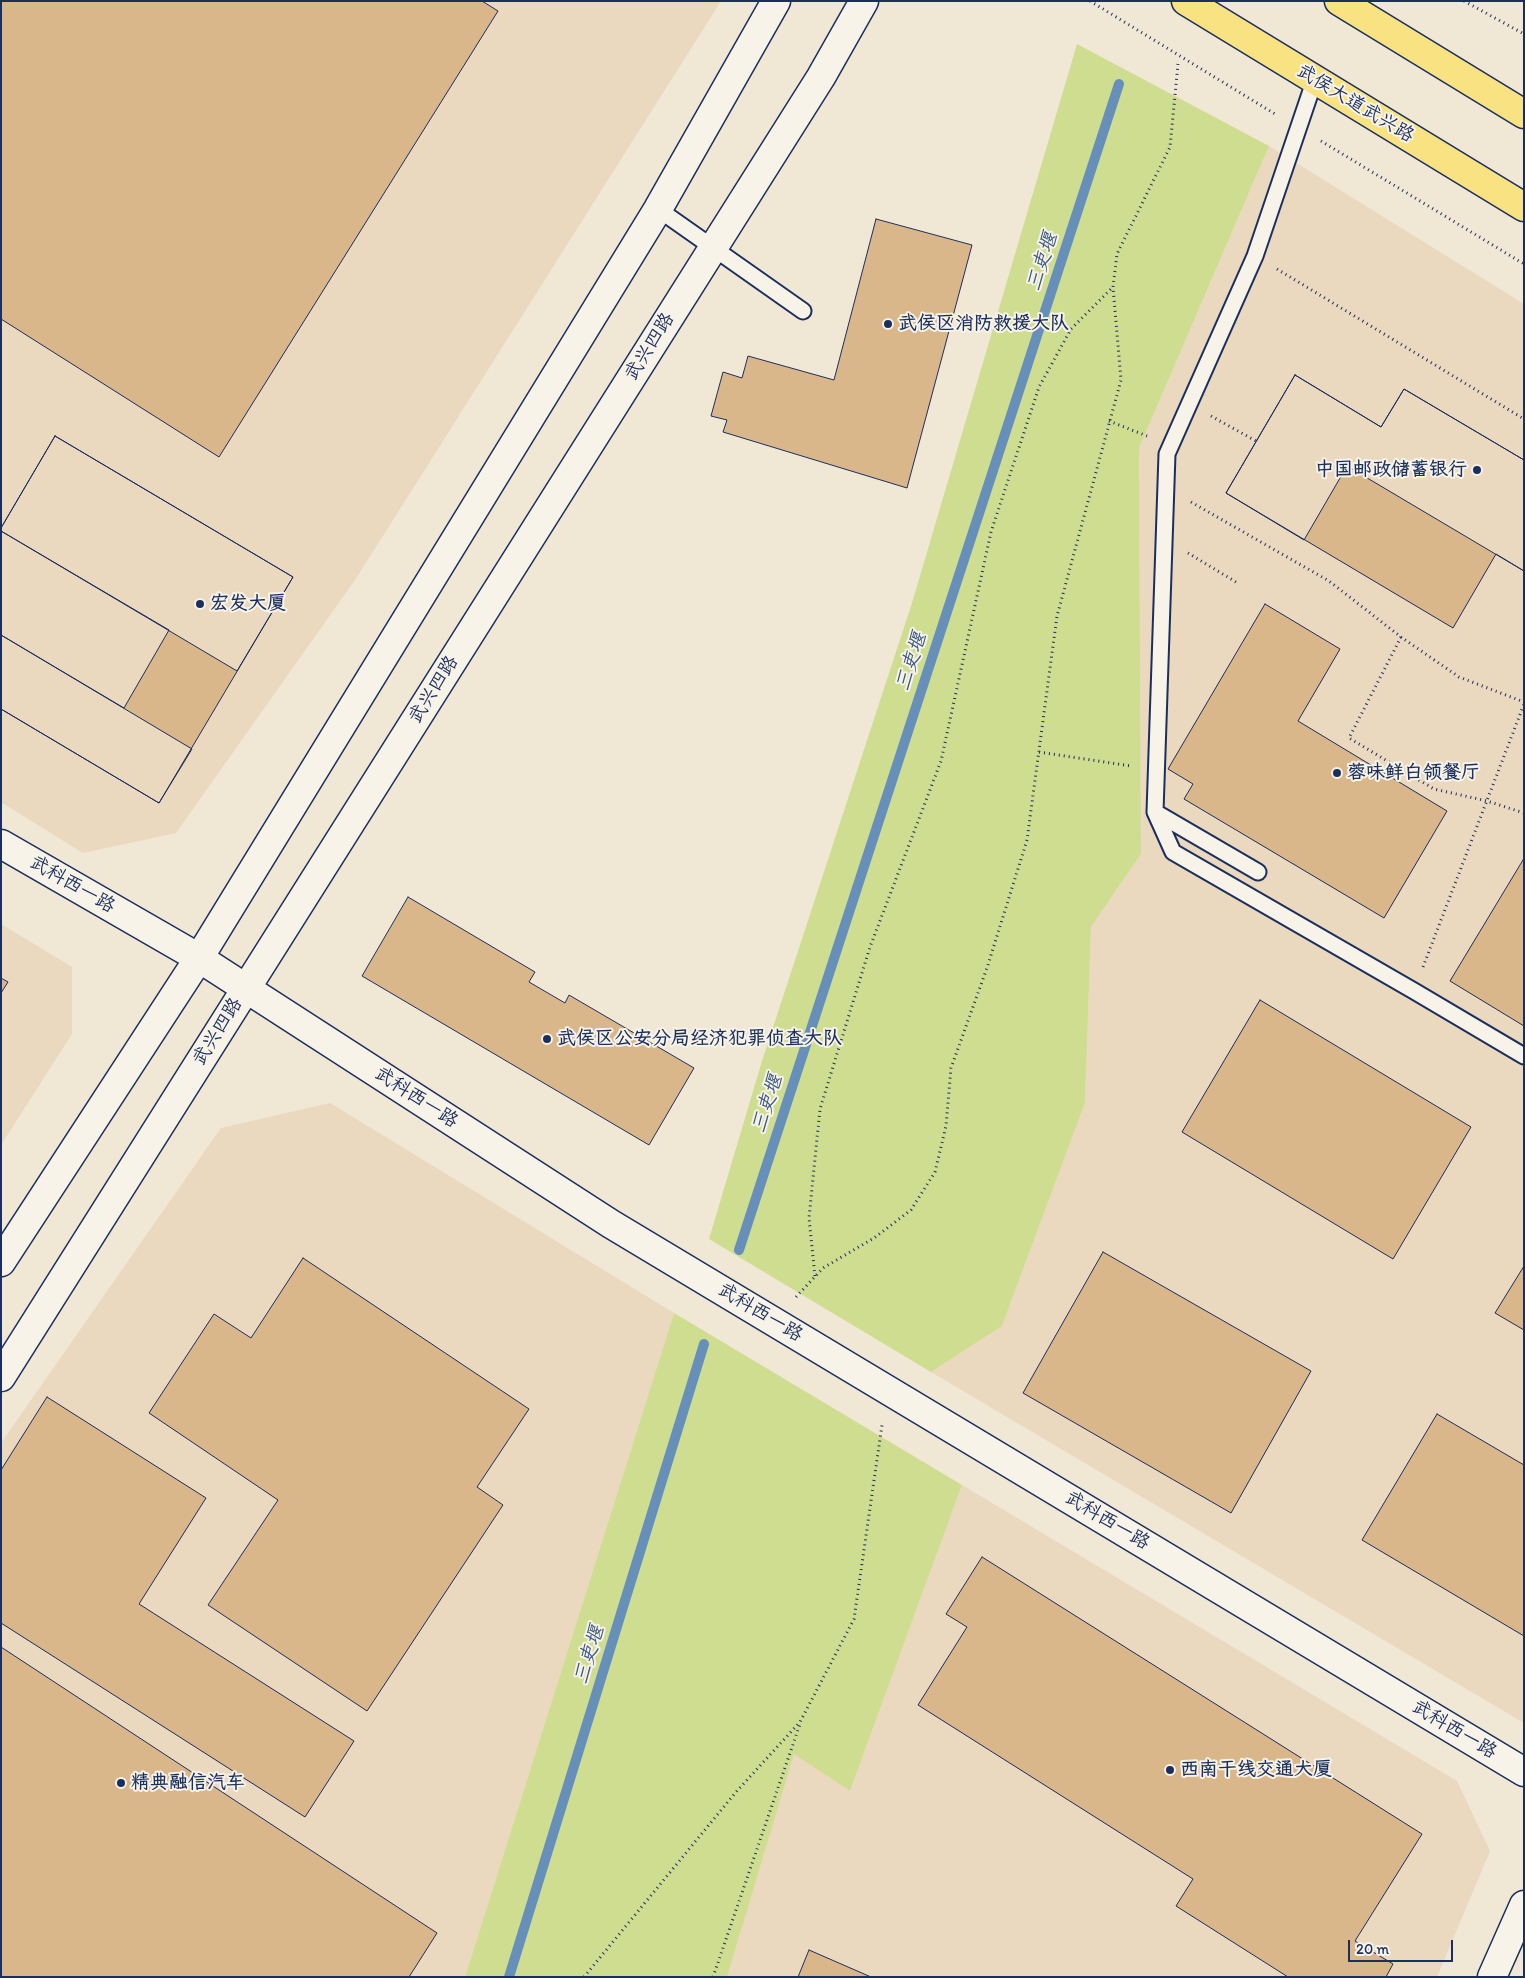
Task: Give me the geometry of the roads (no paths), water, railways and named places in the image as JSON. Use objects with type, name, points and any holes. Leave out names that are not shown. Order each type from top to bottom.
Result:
[{"type":"main road","points":[[1,1262],[199,958],[658,209],[776,1]]},
{"type":"main road","name":"武兴四路","points":[[1,1377],[821,77],[864,1]]},
{"type":"main road","name":"武侯大道武兴路","points":[[1186,1],[1524,207]]},
{"type":"main road","points":[[1339,1],[1524,114]]},
{"type":"main road","name":"武科西一路","points":[[1,844],[199,958],[611,1224],[1524,1772]]},
{"type":"main road","points":[[1492,1977],[1524,1905]]},
{"type":"lane","points":[[1315,79],[1255,256],[1167,454],[1155,812],[1173,852],[1524,1056]]},
{"type":"lane","points":[[658,209],[803,311]]},
{"type":"lane","points":[[1155,812],[1258,872]]},
{"type":"waterway","name":"三吏堰","points":[[739,1250],[1119,84]]},
{"type":"waterway","name":"三吏堰","points":[[509,1977],[704,1344]]},
{"type":"place","name":"武侯区消防救援大队","points":[[888,324]]},
{"type":"place","name":"中国邮政储蓄银行","points":[[1477,470]]},
{"type":"place","name":"宏发大厦","points":[[200,604]]},
{"type":"place","name":"蓉味鲜白领餐厅","points":[[1337,773]]},
{"type":"place","name":"武侯区公安分局经济犯罪侦查大队","points":[[547,1039]]},
{"type":"place","name":"西南干线交通大厦","points":[[1170,1770]]},
{"type":"place","name":"精典融信汽车","points":[[121,1783]]}]
